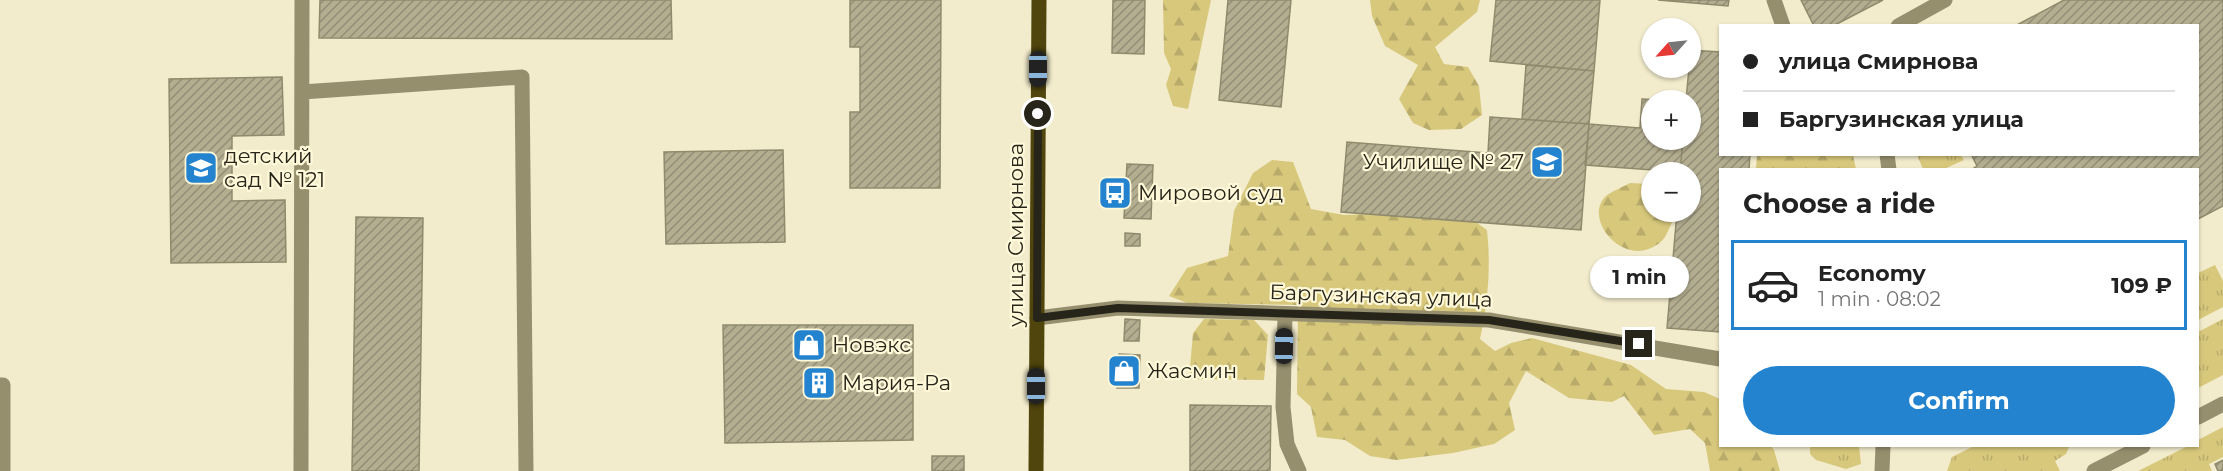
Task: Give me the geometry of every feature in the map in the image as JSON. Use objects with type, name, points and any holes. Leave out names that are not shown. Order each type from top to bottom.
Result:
[{"type":"main road","name":"улица Смирнова","points":[[1035,471],[1039,0]]},
{"type":"street","points":[[301,471],[302,0]]},
{"type":"street","points":[[1774,0],[1782,24]]},
{"type":"street","points":[[1902,24],[1945,0]]},
{"type":"street","points":[[302,92],[522,77],[526,471]]},
{"type":"street","name":"Баргузинская улица","points":[[1037,318],[1118,308],[1489,320],[1719,359]]},
{"type":"street","points":[[1284,314],[1283,407],[1287,444],[1299,471]]},
{"type":"street","points":[[0,385],[3,385],[3,471]]},
{"type":"street","points":[[2199,416],[2223,404]]},
{"type":"street","points":[[1882,471],[1883,447]]},
{"type":"street","points":[[2094,471],[2141,447]]},
{"type":"green space","points":[[1163,0],[1211,0],[1188,109],[1173,106],[1166,85],[1171,69],[1164,53]]},
{"type":"green space","points":[[1370,0],[1480,0],[1477,12],[1435,47],[1444,64],[1468,67],[1479,86],[1482,115],[1461,129],[1429,130],[1413,123],[1399,99],[1418,65],[1385,46],[1372,16]]},
{"type":"green space","points":[[1757,156],[1853,156],[1856,168],[1756,168]]},
{"type":"green space","points":[[1917,156],[1962,156],[1964,160],[1946,168],[1923,168]]},
{"type":"green space","points":[[1272,160],[1293,162],[1311,209],[1344,215],[1396,213],[1473,220],[1487,230],[1489,257],[1485,312],[1480,339],[1495,351],[1511,343],[1532,338],[1631,365],[1666,389],[1704,392],[1719,399],[1719,447],[1772,447],[1780,471],[1710,471],[1705,443],[1690,429],[1654,435],[1624,396],[1612,402],[1569,398],[1526,371],[1509,403],[1515,430],[1494,444],[1453,453],[1396,460],[1370,456],[1345,440],[1317,437],[1311,407],[1297,394],[1298,305],[1187,303],[1169,296],[1187,268],[1228,256],[1234,211],[1253,173]]},
{"type":"green space","points":[[1630,183],[1641,184],[1641,222],[1672,222],[1659,244],[1639,251],[1617,244],[1608,236],[1599,216],[1600,205],[1606,196]]},
{"type":"green space","points":[[2215,265],[2223,281],[2223,307],[2199,319],[2199,273]]},
{"type":"green space","points":[[1204,319],[1254,320],[1268,335],[1264,380],[1189,379],[1193,333]]},
{"type":"green space","points":[[2223,319],[2223,375],[2199,387],[2199,331]]},
{"type":"green space","points":[[2223,427],[2223,457],[2209,464],[2212,471],[2138,471],[2186,447],[2199,447],[2199,439]]},
{"type":"green space","points":[[1810,447],[1859,447],[1861,464],[1846,469],[1816,460],[1810,454]]},
{"type":"green space","points":[[1972,447],[2069,447],[2066,454],[2055,461],[2060,471],[1947,471],[1952,457]]},
{"type":"building","points":[[320,0],[671,0],[672,39],[319,38]]},
{"type":"building","points":[[850,0],[941,0],[940,188],[850,188],[850,112],[860,112],[860,47],[850,47]]},
{"type":"building","points":[[1113,0],[1145,0],[1144,54],[1112,53]]},
{"type":"building","points":[[1228,0],[1291,0],[1281,107],[1219,100]]},
{"type":"building","points":[[1496,0],[1600,0],[1594,71],[1490,61]]},
{"type":"building","points":[[1658,0],[1729,0],[1728,6]]},
{"type":"building","points":[[1801,0],[1883,0],[1837,24],[1813,24]]},
{"type":"building","points":[[2064,0],[2223,0],[2223,206],[2199,218],[2199,168],[1974,168],[1977,166],[1972,156],[2199,156],[2199,24],[2019,24]]},
{"type":"building","points":[[1701,51],[1719,52],[1719,156],[1750,156],[1749,168],[1719,168],[1719,332],[1667,328],[1676,222],[1701,222],[1701,162],[1681,162],[1682,150],[1701,150],[1701,90],[1687,90],[1688,78],[1701,78]]},
{"type":"building","points":[[1526,65],[1594,71],[1589,124],[1522,119]]},
{"type":"building","name":"детский сад № 121","points":[[282,77],[284,135],[232,136],[232,201],[285,200],[286,262],[171,263],[169,79]]},
{"type":"building","points":[[1641,114],[1641,150],[1682,150],[1681,162],[1641,162],[1641,169],[1585,165],[1589,124],[1640,128]]},
{"type":"building","points":[[1490,117],[1589,124],[1581,230],[1341,212],[1347,142],[1488,153]]},
{"type":"building","points":[[783,150],[785,242],[666,244],[664,152]]},
{"type":"building","points":[[1127,164],[1153,165],[1151,219],[1124,218]]},
{"type":"building","points":[[356,217],[423,218],[419,471],[352,471]]},
{"type":"building","points":[[1125,233],[1140,234],[1140,246],[1125,246]]},
{"type":"building","points":[[1125,319],[1140,320],[1139,341],[1124,341]]},
{"type":"building","name":"Мария-Ра","points":[[723,325],[913,325],[913,440],[725,443]]},
{"type":"building","points":[[1119,354],[1140,355],[1139,388],[1117,388]]},
{"type":"building","points":[[1190,405],[1271,406],[1270,471],[1190,471]]},
{"type":"building","points":[[932,456],[964,456],[964,471],[932,471]]},
{"type":"building","points":[[2223,460],[2223,471],[2218,471],[2215,464]]},
{"type":"place","name":"Училище № 27","points":[[1547,162]]},
{"type":"place","name":"детский сад № 121","points":[[201,168]]},
{"type":"place","name":"Мировой суд","points":[[1115,193]]},
{"type":"place","name":"Новэкс","points":[[809,345]]},
{"type":"place","name":"Жасмин","points":[[1124,371]]},
{"type":"place","name":"Мария-Ра","points":[[819,383]]},
{"type":"route","points":[[1038,114],[1037,318],[1118,308],[1489,320],[1639,344]]}]
